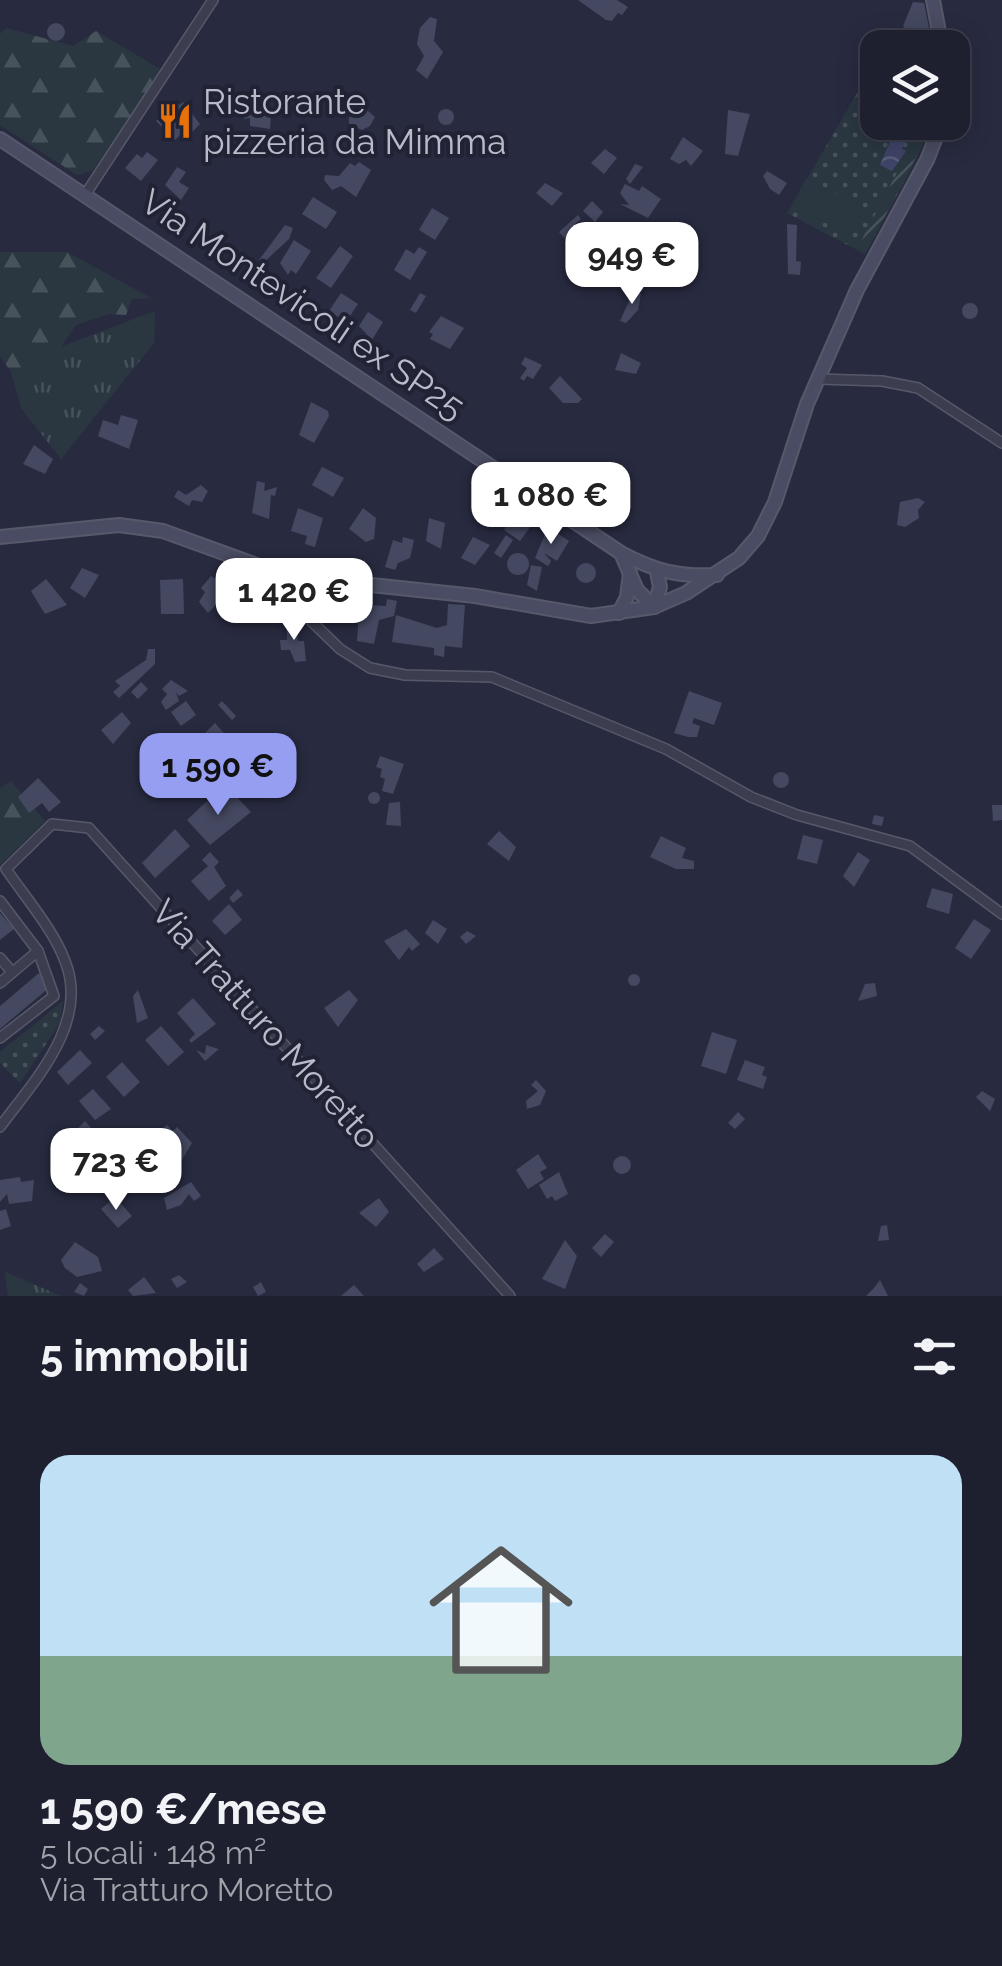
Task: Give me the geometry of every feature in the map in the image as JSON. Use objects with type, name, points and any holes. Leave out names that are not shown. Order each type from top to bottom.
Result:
[{"type":"street","points":[[85,196],[213,0]]},
{"type":"street","points":[[933,0],[939,30]]},
{"type":"street","name":"Via Montevicoli ex SP25","points":[[0,138],[622,553],[657,572]]},
{"type":"street","points":[[0,537],[118,524],[164,531],[273,571],[359,587],[475,596],[591,616],[654,607],[686,594],[718,575],[758,536],[775,502],[819,378],[857,290],[935,140]]},
{"type":"street","points":[[819,378],[882,381],[918,388],[1002,443]]},
{"type":"street","points":[[622,553],[637,590],[654,607]]},
{"type":"street","points":[[273,571],[306,616],[340,649],[370,668],[405,674],[492,677],[666,749],[751,797],[797,815],[910,846],[1002,914]]},
{"type":"street","points":[[619,613],[627,597],[630,571]]},
{"type":"street","points":[[654,607],[660,588],[657,572],[683,577],[718,575]]},
{"type":"street","name":"Via Tratturo Moretto","points":[[32,908],[6,869],[52,824],[89,828],[510,1296]]},
{"type":"street","points":[[0,901],[38,950],[54,996],[0,1038]]},
{"type":"street","points":[[0,1127],[52,1056],[64,1032],[72,985],[65,958],[32,908],[18,920]]},
{"type":"street","points":[[0,982],[38,950]]},
{"type":"street","points":[[0,958],[12,972]]},
{"type":"green space","points":[[6,28],[73,46],[96,31],[160,69],[156,86],[92,171],[77,175],[0,125],[0,34]]},
{"type":"green space","points":[[860,88],[860,140],[923,140],[865,254],[787,213]]},
{"type":"green space","points":[[914,140],[925,140],[865,254],[857,249]]},
{"type":"green space","points":[[806,178],[864,208],[850,236],[792,205]]},
{"type":"green space","points":[[0,252],[67,252],[151,298],[132,299],[126,315],[109,314],[76,325],[61,347],[11,372],[0,356]]},
{"type":"green space","points":[[155,311],[154,343],[61,459],[21,408],[11,372],[42,354]]},
{"type":"green space","points":[[11,781],[45,821],[0,865],[0,788]]},
{"type":"green space","points":[[63,1001],[60,1023],[20,1083],[0,1063],[0,1052]]},
{"type":"green space","points":[[5,1272],[61,1296],[8,1296]]},
{"type":"water","points":[[891,140],[905,140],[902,149],[906,151],[892,171],[880,165]]},
{"type":"building","points":[[578,0],[617,0],[628,7],[612,21]]},
{"type":"building","points":[[913,2],[924,3],[929,30],[907,30],[903,26]]},
{"type":"building","points":[[430,17],[437,19],[434,41],[443,52],[427,79],[416,70],[424,56],[417,44],[420,28]]},
{"type":"building","points":[[56,23],[65,32],[56,41],[47,32]]},
{"type":"building","points":[[176,101],[180,105],[183,102],[200,124],[185,139],[180,135],[175,140],[156,121]]},
{"type":"building","points":[[264,108],[264,113],[271,113],[270,129],[250,126],[250,118],[244,119],[243,110]]},
{"type":"building","points":[[446,109],[454,117],[446,125],[438,117]]},
{"type":"building","points":[[367,110],[375,117],[370,126],[362,130],[349,124],[349,117]]},
{"type":"building","points":[[728,110],[750,114],[738,156],[725,154]]},
{"type":"building","points":[[683,137],[703,151],[691,166],[686,160],[679,164],[670,159]]},
{"type":"building","points":[[605,149],[617,158],[604,174],[591,163]]},
{"type":"building","points":[[147,152],[158,160],[141,181],[125,168],[137,154],[142,158]]},
{"type":"building","points":[[359,162],[371,170],[356,197],[341,186],[332,190],[324,180],[325,175],[339,176],[350,163],[355,166]]},
{"type":"building","points":[[635,164],[643,167],[630,184],[626,179]]},
{"type":"building","points":[[177,167],[186,172],[179,182],[189,188],[181,200],[165,185]]},
{"type":"building","points":[[767,171],[787,183],[779,195],[770,189],[763,176]]},
{"type":"building","points":[[545,183],[563,193],[552,206],[536,193]]},
{"type":"building","points":[[625,184],[639,191],[642,186],[661,199],[648,218],[620,204],[629,205],[620,193]]},
{"type":"building","points":[[313,197],[337,212],[326,229],[302,214]]},
{"type":"building","points":[[592,201],[603,212],[595,222],[583,211]]},
{"type":"building","points":[[432,208],[449,218],[435,240],[419,230]]},
{"type":"building","points":[[578,215],[581,219],[575,224],[580,229],[566,240],[559,232]]},
{"type":"building","points":[[787,224],[797,225],[796,261],[801,262],[800,275],[788,274]]},
{"type":"building","points":[[285,225],[293,228],[289,239],[262,264],[259,260]]},
{"type":"building","points":[[294,240],[311,251],[296,274],[291,270],[288,275],[280,263]]},
{"type":"building","points":[[587,240],[591,251],[577,263],[566,248],[580,247]]},
{"type":"building","points":[[340,246],[353,256],[331,288],[316,278]]},
{"type":"building","points":[[419,247],[427,252],[410,280],[394,270],[406,249],[414,254]]},
{"type":"building","points":[[669,254],[676,265],[668,280],[660,281],[660,265]]},
{"type":"building","points":[[634,290],[641,294],[638,310],[626,323],[620,321]]},
{"type":"building","points":[[341,293],[358,304],[346,322],[329,311]]},
{"type":"building","points":[[420,293],[426,296],[416,313],[410,310]]},
{"type":"building","points":[[970,303],[978,311],[970,319],[962,311]]},
{"type":"building","points":[[368,312],[383,322],[372,340],[359,326]]},
{"type":"building","points":[[441,316],[464,328],[450,349],[430,339],[433,334],[429,332]]},
{"type":"building","points":[[621,353],[641,363],[636,374],[615,370]]},
{"type":"building","points":[[525,357],[542,365],[533,379],[527,376],[524,381],[520,378],[527,368],[521,364]]},
{"type":"building","points":[[560,376],[582,399],[578,403],[563,403],[549,388]]},
{"type":"building","points":[[311,402],[328,411],[329,416],[314,443],[299,435]]},
{"type":"building","points":[[121,415],[138,420],[129,449],[98,436],[103,420],[118,425]]},
{"type":"building","points":[[34,445],[53,459],[45,474],[23,464]]},
{"type":"building","points":[[322,467],[344,478],[333,497],[312,485]]},
{"type":"building","points":[[257,481],[265,483],[264,491],[277,487],[275,496],[271,495],[269,519],[252,513]]},
{"type":"building","points":[[201,485],[208,491],[202,502],[192,500],[189,506],[174,497],[178,490],[186,495]]},
{"type":"building","points":[[918,498],[925,502],[918,510],[919,518],[905,527],[897,525],[900,502]]},
{"type":"building","points":[[517,507],[536,519],[520,541],[504,530]]},
{"type":"building","points":[[298,508],[323,518],[315,547],[305,544],[307,536],[291,531]]},
{"type":"building","points":[[363,508],[376,518],[374,539],[366,542],[349,529]]},
{"type":"building","points":[[429,518],[445,523],[441,549],[426,541]]},
{"type":"building","points":[[548,527],[569,541],[557,561],[544,553],[551,561],[548,566],[535,558]]},
{"type":"building","points":[[506,535],[513,540],[501,558],[494,553]]},
{"type":"building","points":[[403,537],[414,540],[410,558],[398,563],[395,570],[385,567],[393,540],[402,543]]},
{"type":"building","points":[[473,537],[490,545],[475,565],[461,558]]},
{"type":"building","points":[[518,553],[526,556],[526,572],[518,575],[510,572],[507,564],[510,556]]},
{"type":"building","points":[[582,563],[590,563],[596,573],[590,583],[582,583],[576,577],[576,569]]},
{"type":"building","points":[[531,565],[542,567],[537,591],[527,585]]},
{"type":"building","points":[[82,568],[99,575],[85,598],[70,588]]},
{"type":"building","points":[[211,576],[231,589],[208,613],[199,602],[205,592],[201,588]]},
{"type":"building","points":[[46,579],[67,605],[45,614],[31,591]]},
{"type":"building","points":[[183,579],[184,614],[161,614],[160,580]]},
{"type":"building","points":[[387,599],[397,601],[394,616],[379,620],[374,644],[357,641],[359,612],[364,613],[365,605],[386,606]]},
{"type":"building","points":[[448,604],[465,605],[462,648],[445,646],[444,657],[434,655],[434,648],[392,642],[396,615],[437,628],[447,625]]},
{"type":"building","points":[[286,622],[295,622],[298,641],[304,641],[306,661],[295,662],[290,650],[281,650],[280,640],[287,640]]},
{"type":"building","points":[[148,649],[155,649],[155,664],[119,698],[113,692],[120,686],[115,681],[146,660]]},
{"type":"building","points":[[171,680],[188,691],[179,696],[176,692],[179,701],[166,710],[161,702],[167,694],[162,689]]},
{"type":"building","points":[[141,682],[148,689],[138,699],[131,692]]},
{"type":"building","points":[[689,691],[722,703],[714,725],[694,718],[692,723],[700,726],[697,737],[674,733]]},
{"type":"building","points":[[186,701],[196,715],[181,726],[171,712]]},
{"type":"building","points":[[222,701],[236,716],[232,720],[218,705]]},
{"type":"building","points":[[122,712],[131,723],[113,744],[101,730]]},
{"type":"building","points":[[215,723],[230,740],[219,751],[204,734]]},
{"type":"building","points":[[258,756],[274,774],[260,786],[244,769]]},
{"type":"building","points":[[380,756],[404,764],[393,794],[382,791],[385,779],[380,777],[382,769],[376,767]]},
{"type":"building","points":[[182,764],[184,773],[176,776],[182,783],[166,798],[149,779],[167,766]]},
{"type":"building","points":[[290,768],[295,774],[266,799],[263,795]]},
{"type":"building","points":[[781,772],[789,780],[781,788],[773,780]]},
{"type":"building","points":[[38,778],[61,802],[49,812],[42,803],[29,813],[18,797]]},
{"type":"building","points":[[374,792],[380,798],[374,804],[368,798]]},
{"type":"building","points":[[233,793],[251,812],[210,845],[187,820],[207,801],[215,810]]},
{"type":"building","points":[[400,802],[401,826],[386,825],[389,803]]},
{"type":"building","points":[[992,805],[1002,805],[1002,820],[993,821]]},
{"type":"building","points":[[874,815],[884,817],[882,826],[872,824]]},
{"type":"building","points":[[175,829],[190,846],[155,878],[142,863]]},
{"type":"building","points":[[499,831],[516,847],[509,861],[487,844]]},
{"type":"building","points":[[803,835],[823,840],[817,864],[797,859]]},
{"type":"building","points":[[661,836],[686,848],[682,858],[694,861],[694,869],[676,869],[650,857]]},
{"type":"building","points":[[210,852],[219,862],[214,867],[226,886],[209,901],[191,881],[208,866],[202,860]]},
{"type":"building","points":[[858,852],[870,860],[854,887],[843,876]]},
{"type":"building","points":[[932,888],[953,894],[949,914],[926,907]]},
{"type":"building","points":[[238,889],[243,895],[233,903],[229,898]]},
{"type":"building","points":[[229,904],[242,920],[225,935],[212,921]]},
{"type":"building","points":[[0,913],[14,929],[0,940]]},
{"type":"building","points":[[974,919],[991,930],[971,959],[955,948]]},
{"type":"building","points":[[433,920],[447,929],[438,944],[425,933]]},
{"type":"building","points":[[406,929],[420,944],[412,951],[409,947],[399,960],[384,941]]},
{"type":"building","points":[[467,931],[476,936],[466,944],[460,937]]},
{"type":"building","points":[[39,973],[50,987],[0,1029],[0,1006]]},
{"type":"building","points":[[629,975],[639,975],[639,985],[629,985]]},
{"type":"building","points":[[875,983],[877,996],[858,1001],[865,984]]},
{"type":"building","points":[[138,990],[148,1018],[137,1023],[133,996]]},
{"type":"building","points":[[349,990],[358,1000],[338,1027],[324,1008]]},
{"type":"building","points":[[193,998],[216,1024],[191,1043],[189,1040],[195,1034],[177,1013]]},
{"type":"building","points":[[99,1026],[105,1031],[95,1040],[90,1034]]},
{"type":"building","points":[[161,1026],[184,1052],[168,1066],[145,1040]]},
{"type":"building","points":[[712,1032],[737,1040],[726,1074],[701,1066]]},
{"type":"building","points":[[206,1045],[219,1049],[205,1061],[196,1050],[205,1054]]},
{"type":"building","points":[[80,1050],[92,1063],[68,1085],[57,1072]]},
{"type":"building","points":[[745,1060],[765,1067],[763,1089],[737,1080]]},
{"type":"building","points":[[122,1062],[140,1082],[124,1097],[106,1077]]},
{"type":"building","points":[[536,1080],[546,1091],[540,1105],[527,1109],[526,1101],[538,1091],[531,1085]]},
{"type":"building","points":[[93,1089],[111,1109],[95,1120],[79,1101]]},
{"type":"building","points":[[982,1091],[995,1099],[990,1111],[976,1097]]},
{"type":"building","points":[[738,1112],[745,1119],[735,1129],[728,1123]]},
{"type":"building","points":[[85,1121],[101,1139],[94,1145],[78,1128]]},
{"type":"building","points":[[167,1125],[173,1131],[177,1127],[192,1143],[179,1165],[157,1141],[161,1137],[158,1133]]},
{"type":"building","points":[[538,1154],[547,1168],[540,1172],[544,1179],[528,1189],[516,1170]]},
{"type":"building","points":[[622,1156],[631,1165],[622,1174],[613,1165]]},
{"type":"building","points":[[559,1172],[568,1194],[555,1201],[552,1196],[547,1199],[539,1185]]},
{"type":"building","points":[[20,1177],[21,1182],[34,1180],[32,1201],[9,1204],[7,1194],[0,1202],[0,1180]]},
{"type":"building","points":[[191,1182],[201,1196],[194,1201],[189,1194],[181,1205],[167,1210],[164,1198]]},
{"type":"building","points":[[115,1197],[132,1216],[118,1228],[101,1209]]},
{"type":"building","points":[[379,1198],[389,1212],[376,1227],[359,1213]]},
{"type":"building","points":[[6,1209],[11,1226],[0,1230],[0,1211]]},
{"type":"building","points":[[887,1225],[889,1240],[878,1241],[881,1226]]},
{"type":"building","points":[[605,1234],[614,1242],[601,1257],[592,1248]]},
{"type":"building","points":[[565,1240],[577,1256],[565,1289],[542,1279]]},
{"type":"building","points":[[75,1242],[98,1257],[102,1271],[77,1277],[65,1268],[61,1260]]},
{"type":"building","points":[[434,1248],[444,1259],[424,1272],[417,1264]]},
{"type":"building","points":[[179,1275],[187,1282],[177,1288],[171,1279]]},
{"type":"building","points":[[144,1277],[156,1293],[133,1296],[128,1290]]},
{"type":"building","points":[[880,1280],[888,1296],[866,1296],[874,1288]]},
{"type":"building","points":[[261,1282],[266,1292],[258,1296],[253,1287]]},
{"type":"building","points":[[80,1283],[88,1289],[84,1296],[74,1292]]},
{"type":"building","points":[[354,1285],[364,1296],[341,1296]]},
{"type":"place","name":"Ristorante pizzeria da Mimma","points":[[175,121]]}]
